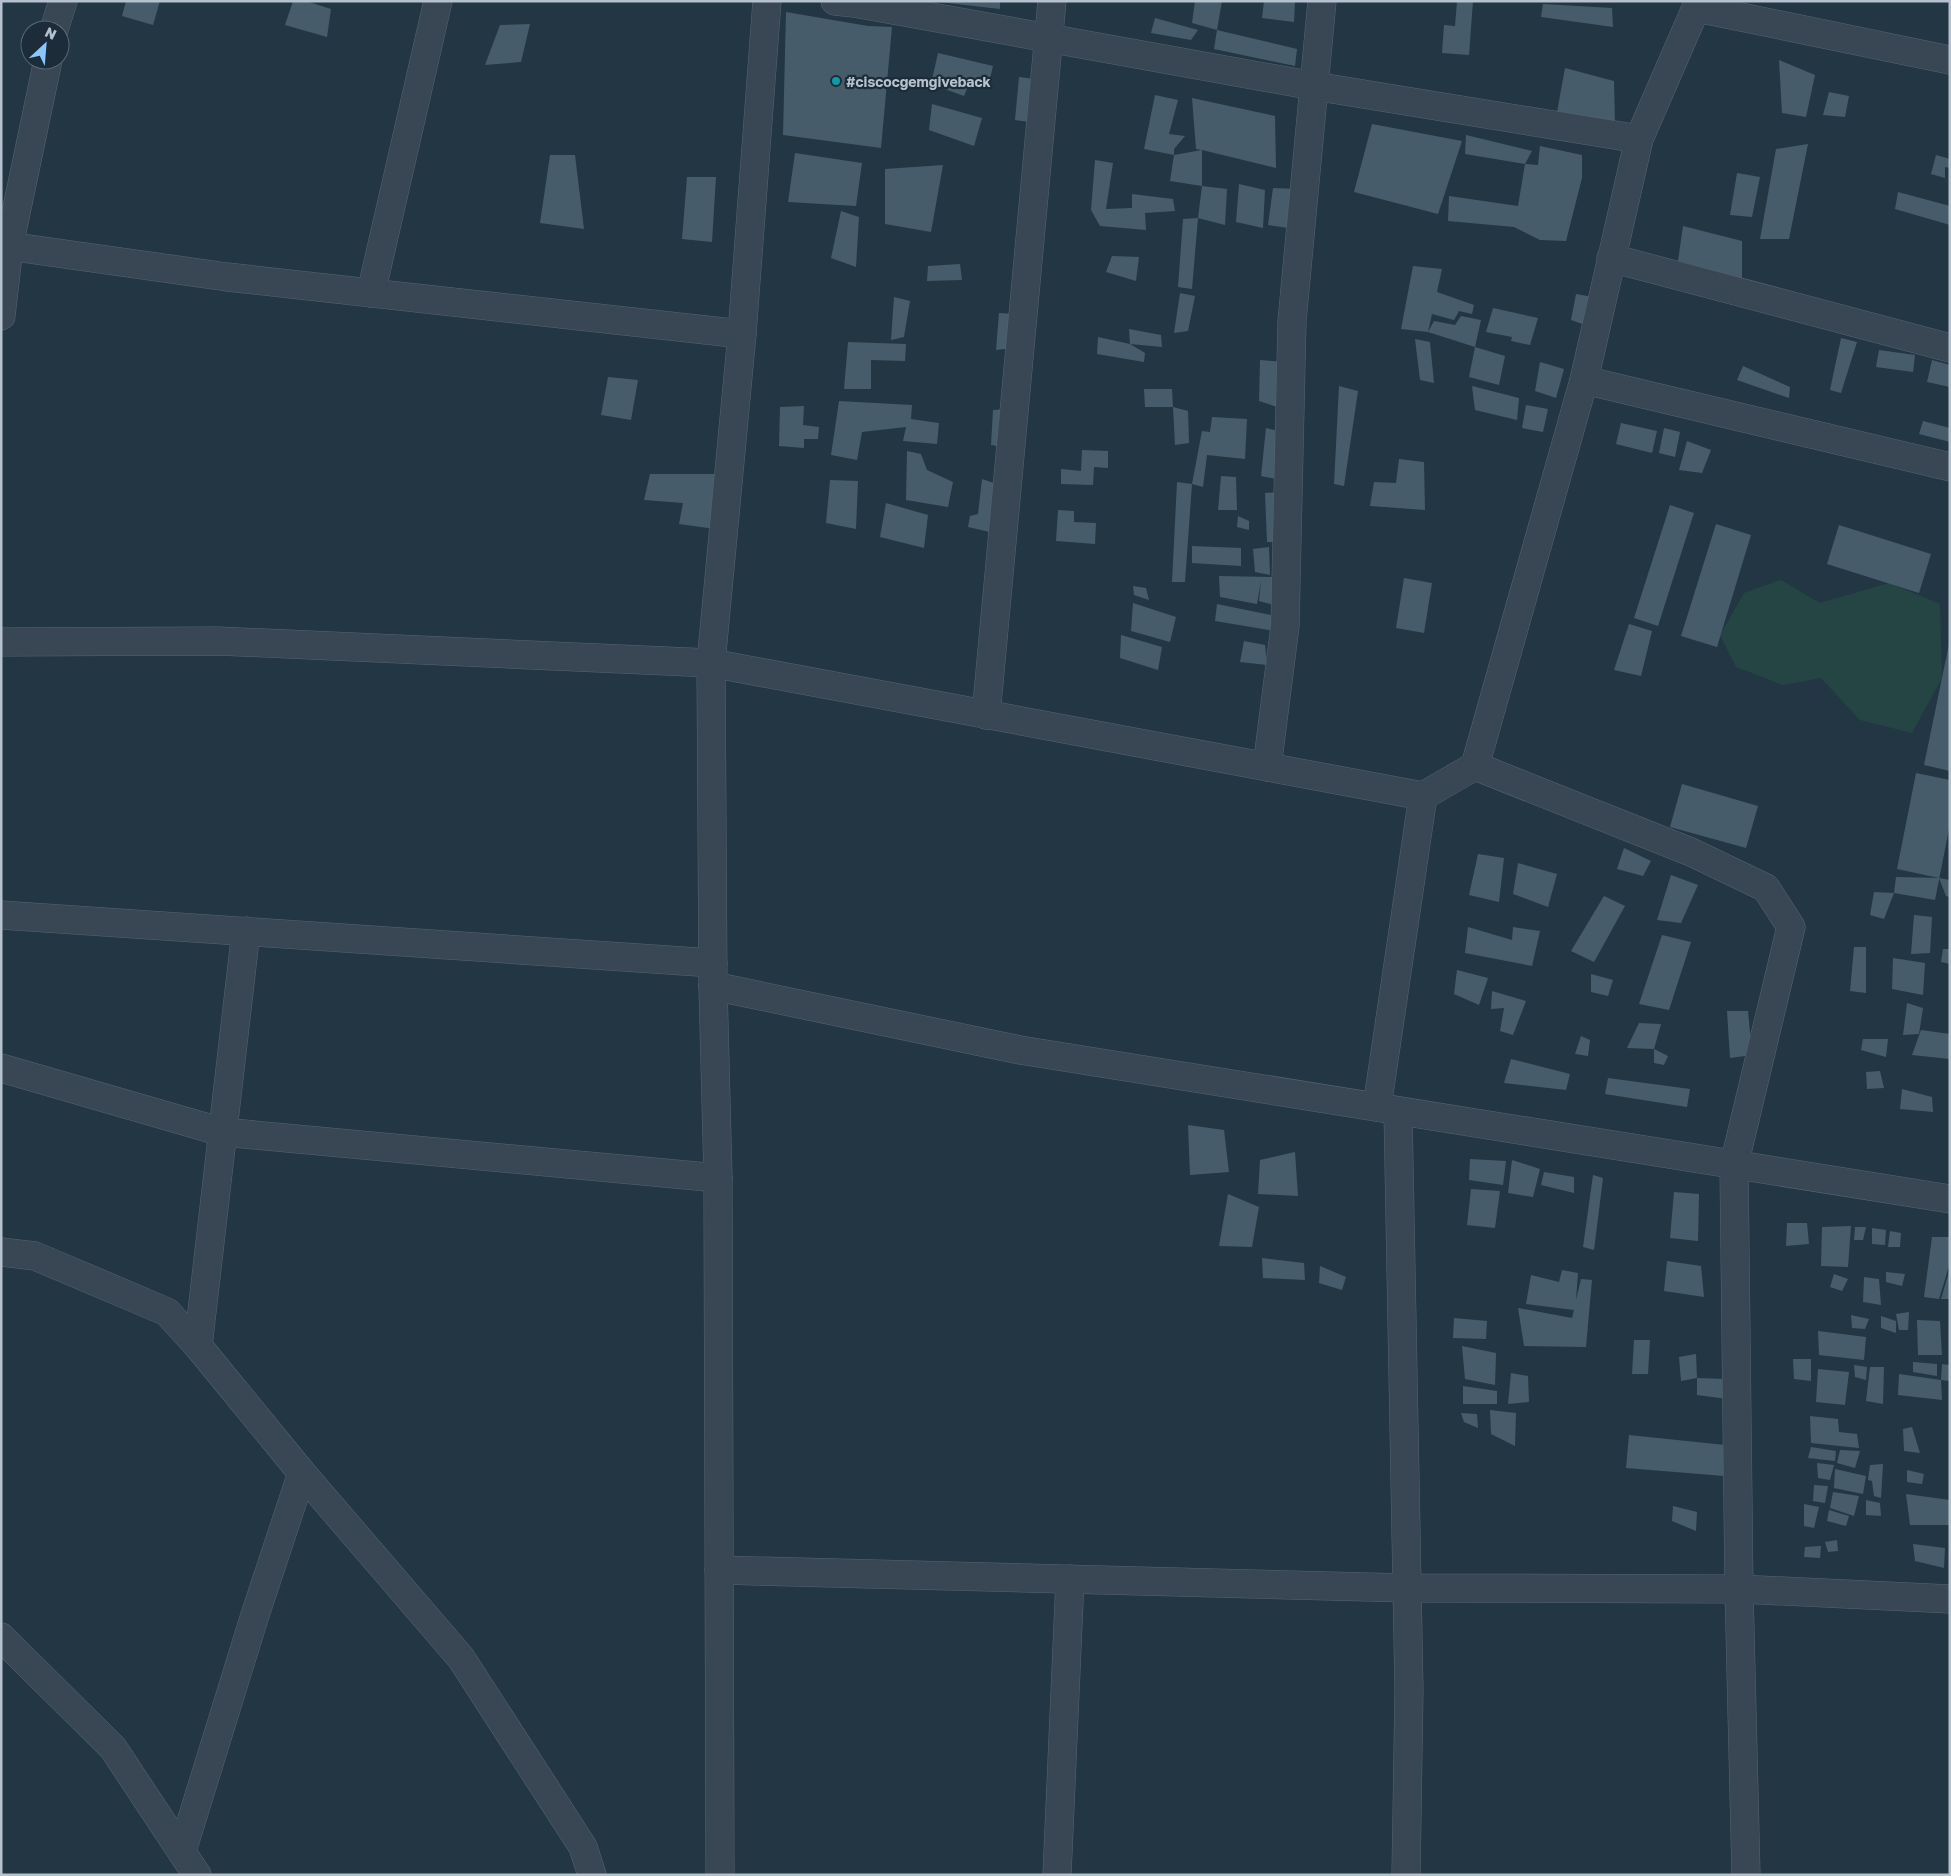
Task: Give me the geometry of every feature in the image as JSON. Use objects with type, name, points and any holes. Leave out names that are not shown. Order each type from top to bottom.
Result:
[{"type":"street","points":[[57,20],[63,1]]},
{"type":"street","points":[[371,293],[438,1]]},
{"type":"street","points":[[720,1875],[718,1178],[713,975],[711,663],[742,334],[767,1]]},
{"type":"street","points":[[986,715],[1047,38],[1052,1]]},
{"type":"street","points":[[1267,767],[1285,626],[1292,321],[1322,1]]},
{"type":"street","points":[[848,2],[1314,86],[1639,139]]},
{"type":"street","points":[[1,642],[218,641],[711,663],[1423,796],[1475,766],[1584,380],[1639,139],[1698,5],[1950,60]]},
{"type":"street","points":[[1,316],[5,246],[46,70]]},
{"type":"street","points":[[5,246],[227,277],[742,334]]},
{"type":"street","points":[[1612,258],[1950,348]]},
{"type":"street","points":[[1584,380],[1950,467]]},
{"type":"street","points":[[1475,766],[1691,852],[1766,888],[1791,927],[1734,1165],[1739,1589],[1746,1875]]},
{"type":"street","points":[[1406,1875],[1409,1690],[1407,1588],[1388,1109],[1423,796]]},
{"type":"street","points":[[1,915],[246,931],[713,975],[1020,1050],[1950,1199]]},
{"type":"street","points":[[198,1346],[246,931]]},
{"type":"street","points":[[1,1068],[222,1132],[718,1178]]},
{"type":"street","points":[[1,1252],[35,1256],[167,1312],[198,1346],[302,1473],[461,1658],[583,1847],[592,1875]]},
{"type":"street","points":[[182,1851],[255,1615],[302,1473]]},
{"type":"street","points":[[719,1570],[1407,1588],[1739,1589],[1950,1599]]},
{"type":"street","points":[[1057,1875],[1070,1580]]},
{"type":"street","points":[[1,1637],[113,1748],[198,1875]]},
{"type":"green space","points":[[1781,580],[1820,603],[1889,583],[1940,604],[1942,678],[1912,733],[1860,720],[1821,678],[1783,685],[1736,667],[1720,635],[1744,593]]},
{"type":"building","points":[[126,1],[160,1],[153,25],[122,16]]},
{"type":"building","points":[[293,1],[306,1],[331,9],[327,37],[285,25]]},
{"type":"building","points":[[930,1],[1000,1],[1000,9]]},
{"type":"building","points":[[1195,1],[1222,1],[1217,30],[1192,23]]},
{"type":"building","points":[[1264,1],[1295,2],[1294,22],[1262,18]]},
{"type":"building","points":[[1457,1],[1473,1],[1469,55],[1442,53],[1444,25],[1455,26]]},
{"type":"building","points":[[1543,4],[1612,8],[1613,27],[1541,17]]},
{"type":"building","name":"#ciscocgemgiveback","points":[[786,12],[868,26],[892,27],[881,148],[783,135]]},
{"type":"building","points":[[1155,18],[1198,30],[1191,40],[1151,33]]},
{"type":"building","points":[[530,24],[521,62],[485,65],[500,25]]},
{"type":"building","points":[[1217,30],[1297,49],[1295,66],[1214,49]]},
{"type":"building","points":[[938,53],[993,66],[989,83],[970,81],[964,96],[931,84]]},
{"type":"building","points":[[1779,60],[1815,75],[1806,117],[1782,113]]},
{"type":"building","points":[[1565,68],[1614,81],[1615,126],[1557,112]]},
{"type":"building","points":[[1019,77],[1043,80],[1039,123],[1015,120]]},
{"type":"building","points":[[1829,92],[1849,96],[1845,117],[1823,115]]},
{"type":"building","points":[[1155,95],[1178,100],[1169,134],[1185,136],[1174,149],[1174,155],[1144,149]]},
{"type":"building","points":[[1192,98],[1275,116],[1276,168],[1196,149]]},
{"type":"building","points":[[932,104],[982,118],[974,146],[929,130]]},
{"type":"building","points":[[1372,124],[1462,141],[1438,214],[1354,192]]},
{"type":"building","points":[[1466,135],[1532,151],[1525,164],[1465,154]]},
{"type":"building","points":[[1808,144],[1789,239],[1760,239],[1776,149]]},
{"type":"building","points":[[1540,146],[1582,155],[1582,178],[1566,241],[1540,240],[1514,227],[1448,221],[1449,196],[1518,206],[1525,164],[1538,165]]},
{"type":"building","points":[[1202,150],[1202,186],[1170,181],[1174,155]]},
{"type":"building","points":[[795,153],[862,163],[856,206],[788,202]]},
{"type":"building","points":[[550,155],[575,155],[584,229],[540,223]]},
{"type":"building","points":[[1936,155],[1950,159],[1950,168],[1945,167],[1945,178],[1931,174]]},
{"type":"building","points":[[1095,160],[1113,163],[1106,209],[1132,208],[1132,194],[1173,199],[1175,211],[1145,213],[1146,230],[1100,226],[1091,210]]},
{"type":"building","points":[[943,165],[931,232],[885,224],[885,169]]},
{"type":"building","points":[[1737,173],[1760,177],[1752,217],[1730,215]]},
{"type":"building","points":[[687,177],[716,177],[712,242],[682,239]]},
{"type":"building","points":[[1239,184],[1265,190],[1263,228],[1236,222]]},
{"type":"building","points":[[1202,186],[1227,189],[1225,225],[1198,218]]},
{"type":"building","points":[[1273,188],[1298,189],[1294,229],[1268,225]]},
{"type":"building","points":[[1898,192],[1950,206],[1950,225],[1895,209]]},
{"type":"building","points":[[841,211],[859,217],[856,267],[831,258]]},
{"type":"building","points":[[1198,218],[1192,289],[1178,287],[1183,219]]},
{"type":"building","points":[[1683,226],[1742,241],[1742,278],[1678,261]]},
{"type":"building","points":[[1112,256],[1139,257],[1136,281],[1106,272]]},
{"type":"building","points":[[960,264],[962,280],[927,281],[928,266]]},
{"type":"building","points":[[1413,266],[1442,269],[1437,292],[1474,305],[1472,314],[1459,311],[1454,320],[1432,314],[1428,332],[1401,329]]},
{"type":"building","points":[[1180,293],[1195,296],[1188,331],[1174,333]]},
{"type":"building","points":[[1576,294],[1598,298],[1591,327],[1571,320]]},
{"type":"building","points":[[894,297],[910,301],[904,337],[891,340]]},
{"type":"building","points":[[1493,308],[1538,318],[1530,345],[1511,341],[1512,337],[1486,332]]},
{"type":"building","points":[[999,313],[1015,314],[1014,348],[996,350]]},
{"type":"building","points":[[1461,316],[1481,320],[1475,347],[1428,332],[1434,321],[1455,325]]},
{"type":"building","points":[[1129,329],[1161,335],[1162,347],[1130,344]]},
{"type":"building","points":[[1098,337],[1130,344],[1145,353],[1144,362],[1097,354]]},
{"type":"building","points":[[1841,338],[1857,342],[1841,393],[1830,390]]},
{"type":"building","points":[[1415,339],[1430,342],[1434,383],[1420,380]]},
{"type":"building","points":[[848,342],[906,344],[905,361],[871,360],[871,389],[844,389]]},
{"type":"building","points":[[1475,347],[1505,356],[1499,385],[1469,377]]},
{"type":"building","points":[[1879,350],[1915,355],[1913,372],[1876,367]]},
{"type":"building","points":[[1260,360],[1283,362],[1277,407],[1259,401]]},
{"type":"building","points":[[1932,360],[1950,365],[1950,387],[1927,382]]},
{"type":"building","points":[[1540,362],[1564,369],[1556,398],[1535,391]]},
{"type":"building","points":[[1743,366],[1790,387],[1789,398],[1737,380]]},
{"type":"building","points":[[608,377],[638,380],[631,420],[601,415]]},
{"type":"building","points":[[1339,386],[1358,391],[1344,486],[1334,484]]},
{"type":"building","points":[[1472,386],[1519,398],[1517,420],[1475,410]]},
{"type":"building","points":[[1144,389],[1172,389],[1173,407],[1145,407]]},
{"type":"building","points":[[839,401],[912,405],[911,419],[939,423],[937,444],[903,441],[906,427],[862,432],[857,460],[831,455]]},
{"type":"building","points":[[1526,405],[1548,409],[1543,432],[1522,428]]},
{"type":"building","points":[[804,406],[803,425],[819,427],[818,439],[804,439],[804,448],[779,446],[780,407]]},
{"type":"building","points":[[1173,407],[1188,411],[1189,443],[1175,445]]},
{"type":"building","points":[[1008,409],[1004,447],[991,445],[993,410]]},
{"type":"building","points":[[1212,417],[1247,419],[1245,459],[1207,455],[1203,487],[1192,484],[1202,431],[1210,432]]},
{"type":"building","points":[[1923,421],[1950,428],[1950,442],[1919,434]]},
{"type":"building","points":[[1621,423],[1657,431],[1652,453],[1616,444]]},
{"type":"building","points":[[1266,428],[1279,431],[1276,479],[1261,476]]},
{"type":"building","points":[[1664,428],[1680,432],[1675,457],[1659,453]]},
{"type":"building","points":[[1687,441],[1711,450],[1702,473],[1679,470]]},
{"type":"building","points":[[1082,450],[1108,451],[1108,468],[1094,467],[1093,485],[1061,484],[1061,469],[1081,471]]},
{"type":"building","points":[[907,451],[921,454],[927,470],[953,482],[948,507],[906,500]]},
{"type":"building","points":[[1399,459],[1424,462],[1425,510],[1370,506],[1374,482],[1396,483]]},
{"type":"building","points":[[650,474],[717,474],[715,529],[679,524],[683,503],[644,500]]},
{"type":"building","points":[[1221,476],[1236,477],[1237,510],[1218,510]]},
{"type":"building","points":[[982,479],[1000,485],[994,533],[968,527],[970,516],[978,514]]},
{"type":"building","points":[[830,480],[858,481],[856,529],[826,523]]},
{"type":"building","points":[[1177,482],[1192,484],[1185,582],[1172,582]]},
{"type":"building","points":[[1279,492],[1281,542],[1267,542],[1265,493]]},
{"type":"building","points":[[886,503],[928,515],[924,548],[880,537]]},
{"type":"building","points":[[1670,505],[1694,513],[1658,626],[1634,618]]},
{"type":"building","points":[[1058,510],[1074,511],[1074,522],[1096,523],[1095,544],[1056,541]]},
{"type":"building","points":[[1238,516],[1249,521],[1249,530],[1237,527]]},
{"type":"building","points":[[1716,524],[1751,535],[1717,647],[1681,636]]},
{"type":"building","points":[[1839,525],[1931,554],[1919,593],[1827,564]]},
{"type":"building","points":[[1192,546],[1241,548],[1241,566],[1192,563]]},
{"type":"building","points":[[1269,547],[1270,575],[1255,572],[1253,549]]},
{"type":"building","points":[[1219,576],[1275,577],[1274,605],[1259,601],[1261,581],[1257,604],[1220,597]]},
{"type":"building","points":[[1404,578],[1432,583],[1424,633],[1396,628]]},
{"type":"building","points":[[1133,586],[1146,588],[1149,600],[1134,595]]},
{"type":"building","points":[[1133,603],[1176,617],[1170,642],[1131,631]]},
{"type":"building","points":[[1217,604],[1276,616],[1275,631],[1215,621]]},
{"type":"building","points":[[1629,624],[1652,631],[1641,676],[1614,670]]},
{"type":"building","points":[[1121,635],[1162,647],[1158,670],[1120,658]]},
{"type":"building","points":[[1244,641],[1265,645],[1267,665],[1240,662]]},
{"type":"building","points":[[1950,644],[1950,771],[1924,765]]},
{"type":"building","points":[[1916,773],[1950,780],[1950,824],[1935,900],[1894,893],[1896,877],[1939,878],[1897,869]]},
{"type":"building","points":[[1682,784],[1758,806],[1746,848],[1670,827]]},
{"type":"building","points":[[1624,848],[1651,861],[1643,876],[1617,869]]},
{"type":"building","points":[[1478,854],[1504,858],[1499,902],[1469,895]]},
{"type":"building","points":[[1518,863],[1557,874],[1548,907],[1513,894]]},
{"type":"building","points":[[1671,875],[1698,885],[1681,923],[1657,920]]},
{"type":"building","points":[[1939,878],[1950,880],[1950,897],[1946,896]]},
{"type":"building","points":[[1874,892],[1894,893],[1884,919],[1870,915]]},
{"type":"building","points":[[1604,896],[1625,906],[1594,962],[1571,951]]},
{"type":"building","points":[[1914,915],[1932,917],[1930,953],[1911,954]]},
{"type":"building","points":[[1468,927],[1512,940],[1513,927],[1540,931],[1532,966],[1465,953]]},
{"type":"building","points":[[1662,935],[1691,942],[1669,1010],[1639,1004]]},
{"type":"building","points":[[1854,947],[1866,947],[1866,993],[1850,991]]},
{"type":"building","points":[[1943,949],[1950,949],[1950,964],[1941,962]]},
{"type":"building","points":[[1893,958],[1925,963],[1923,995],[1892,989]]},
{"type":"building","points":[[1457,970],[1488,978],[1479,1005],[1454,994]]},
{"type":"building","points":[[1591,974],[1613,980],[1608,996],[1591,992]]},
{"type":"building","points":[[1492,991],[1526,1001],[1513,1035],[1500,1031],[1504,1008],[1491,1009]]},
{"type":"building","points":[[1907,1003],[1923,1008],[1919,1034],[1903,1035]]},
{"type":"building","points":[[1727,1011],[1748,1011],[1752,1055],[1730,1058]]},
{"type":"building","points":[[1639,1023],[1661,1024],[1654,1049],[1627,1048]]},
{"type":"building","points":[[1921,1030],[1950,1034],[1950,1059],[1912,1055]]},
{"type":"building","points":[[1581,1036],[1590,1040],[1588,1056],[1575,1054]]},
{"type":"building","points":[[1863,1039],[1888,1039],[1886,1057],[1861,1050]]},
{"type":"building","points":[[1654,1049],[1668,1056],[1664,1065],[1654,1063]]},
{"type":"building","points":[[1511,1059],[1570,1074],[1566,1090],[1504,1083]]},
{"type":"building","points":[[1880,1071],[1884,1088],[1867,1089],[1866,1072]]},
{"type":"building","points":[[1608,1078],[1690,1089],[1687,1107],[1605,1094]]},
{"type":"building","points":[[1902,1089],[1932,1097],[1933,1112],[1900,1109]]},
{"type":"building","points":[[1188,1125],[1224,1130],[1229,1172],[1190,1175]]},
{"type":"building","points":[[1295,1152],[1298,1196],[1258,1194],[1260,1160]]},
{"type":"building","points":[[1470,1159],[1506,1161],[1503,1185],[1469,1180]]},
{"type":"building","points":[[1512,1160],[1540,1169],[1533,1197],[1508,1193]]},
{"type":"building","points":[[1544,1172],[1574,1177],[1574,1193],[1541,1185]]},
{"type":"building","points":[[1593,1175],[1603,1178],[1594,1250],[1583,1247]]},
{"type":"building","points":[[1471,1189],[1500,1191],[1495,1228],[1467,1225]]},
{"type":"building","points":[[1674,1192],[1699,1194],[1698,1241],[1670,1238]]},
{"type":"building","points":[[1228,1194],[1259,1207],[1252,1247],[1219,1246]]},
{"type":"building","points":[[1787,1223],[1807,1223],[1809,1244],[1786,1246]]},
{"type":"building","points":[[1851,1226],[1848,1267],[1821,1266],[1822,1227]]},
{"type":"building","points":[[1855,1227],[1866,1227],[1863,1240],[1854,1240]]},
{"type":"building","points":[[1872,1228],[1886,1230],[1885,1245],[1872,1244]]},
{"type":"building","points":[[1890,1231],[1901,1233],[1900,1247],[1888,1247]]},
{"type":"building","points":[[1932,1237],[1950,1237],[1950,1263],[1939,1299],[1924,1297]]},
{"type":"building","points":[[1262,1258],[1304,1263],[1305,1280],[1263,1278]]},
{"type":"building","points":[[1667,1261],[1701,1266],[1704,1297],[1664,1291]]},
{"type":"building","points":[[1320,1266],[1346,1277],[1342,1290],[1319,1283]]},
{"type":"building","points":[[1562,1270],[1578,1273],[1576,1300],[1581,1279],[1592,1280],[1586,1347],[1524,1346],[1518,1308],[1572,1318],[1574,1310],[1526,1304],[1531,1275],[1559,1282]]},
{"type":"building","points":[[1886,1272],[1905,1274],[1902,1286],[1886,1282]]},
{"type":"building","points":[[1949,1272],[1950,1299],[1941,1299]]},
{"type":"building","points":[[1834,1274],[1848,1279],[1842,1291],[1830,1287]]},
{"type":"building","points":[[1864,1277],[1879,1279],[1881,1305],[1863,1302]]},
{"type":"building","points":[[1909,1312],[1908,1330],[1899,1330],[1896,1314]]},
{"type":"building","points":[[1851,1315],[1869,1319],[1865,1329],[1852,1328]]},
{"type":"building","points":[[1881,1316],[1896,1321],[1896,1333],[1881,1328]]},
{"type":"building","points":[[1454,1318],[1487,1321],[1486,1339],[1453,1338]]},
{"type":"building","points":[[1917,1320],[1940,1321],[1942,1355],[1918,1355]]},
{"type":"building","points":[[1818,1331],[1866,1337],[1864,1360],[1819,1355]]},
{"type":"building","points":[[1634,1340],[1650,1340],[1648,1374],[1632,1374]]},
{"type":"building","points":[[1462,1346],[1496,1353],[1495,1385],[1465,1379]]},
{"type":"building","points":[[1696,1354],[1697,1378],[1681,1381],[1679,1357]]},
{"type":"building","points":[[1793,1359],[1811,1359],[1811,1381],[1794,1379]]},
{"type":"building","points":[[1913,1362],[1937,1364],[1937,1376],[1913,1372]]},
{"type":"building","points":[[1942,1364],[1950,1365],[1950,1381],[1941,1380]]},
{"type":"building","points":[[1854,1365],[1867,1367],[1866,1380],[1855,1377]]},
{"type":"building","points":[[1870,1367],[1884,1367],[1883,1404],[1866,1401]]},
{"type":"building","points":[[1818,1369],[1849,1372],[1845,1405],[1816,1402]]},
{"type":"building","points":[[1511,1373],[1528,1376],[1529,1402],[1508,1404]]},
{"type":"building","points":[[1899,1374],[1941,1380],[1942,1400],[1898,1395]]},
{"type":"building","points":[[1697,1378],[1726,1379],[1727,1399],[1697,1395]]},
{"type":"building","points":[[1463,1386],[1497,1391],[1497,1404],[1463,1404]]},
{"type":"building","points":[[1490,1410],[1516,1413],[1515,1446],[1491,1434]]},
{"type":"building","points":[[1461,1413],[1477,1414],[1478,1428],[1464,1422]]},
{"type":"building","points":[[1810,1416],[1838,1419],[1839,1432],[1857,1434],[1859,1448],[1811,1443]]},
{"type":"building","points":[[1912,1427],[1920,1453],[1904,1451],[1903,1429]]},
{"type":"building","points":[[1629,1435],[1725,1445],[1724,1476],[1626,1468]]},
{"type":"building","points":[[1811,1447],[1836,1451],[1835,1461],[1808,1458]]},
{"type":"building","points":[[1840,1450],[1860,1451],[1855,1468],[1837,1463]]},
{"type":"building","points":[[1817,1463],[1834,1465],[1830,1480],[1818,1478]]},
{"type":"building","points":[[1883,1464],[1881,1498],[1874,1496],[1872,1481],[1868,1480],[1870,1465]]},
{"type":"building","points":[[1835,1469],[1866,1476],[1863,1494],[1834,1488]]},
{"type":"building","points":[[1907,1470],[1924,1474],[1922,1484],[1907,1482]]},
{"type":"building","points":[[1814,1485],[1828,1486],[1825,1503],[1813,1501]]},
{"type":"building","points":[[1833,1492],[1859,1496],[1854,1516],[1830,1508]]},
{"type":"building","points":[[1906,1494],[1950,1500],[1950,1525],[1910,1525]]},
{"type":"building","points":[[1866,1500],[1880,1503],[1881,1516],[1866,1515]]},
{"type":"building","points":[[1804,1504],[1819,1507],[1814,1528],[1804,1526]]},
{"type":"building","points":[[1673,1506],[1697,1512],[1696,1531],[1672,1521]]},
{"type":"building","points":[[1829,1510],[1849,1516],[1846,1526],[1827,1521]]},
{"type":"building","points":[[1837,1540],[1838,1551],[1828,1552],[1825,1542]]},
{"type":"building","points":[[1913,1544],[1945,1548],[1944,1568],[1915,1561]]},
{"type":"building","points":[[1821,1546],[1820,1558],[1804,1557],[1805,1547]]},
{"type":"place","name":"#ciscocgemgiveback","points":[[836,81]]}]
